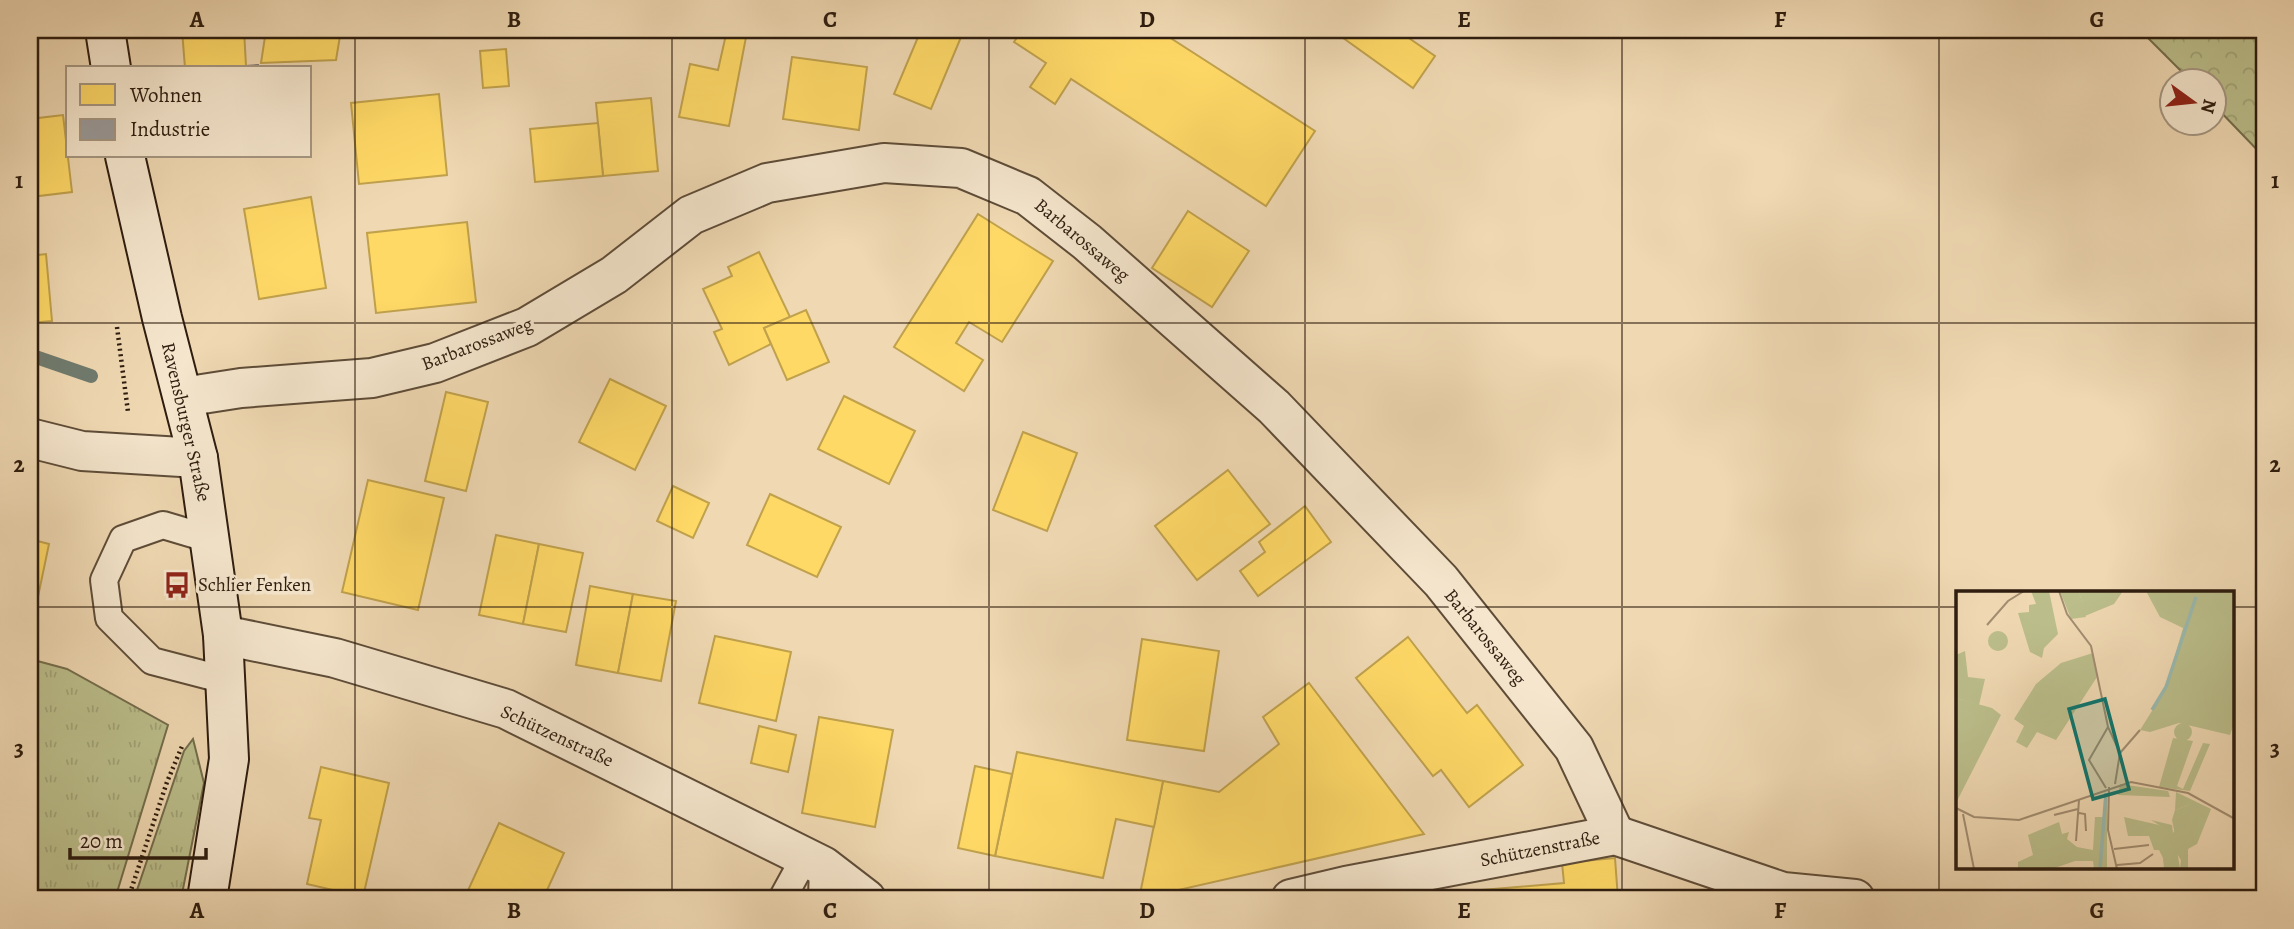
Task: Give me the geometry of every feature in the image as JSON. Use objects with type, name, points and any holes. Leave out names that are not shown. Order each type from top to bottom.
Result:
[{"type":"street","points":[[105,30],[111,66]]},
{"type":"street","name":"Ravensburger Straße","points":[[125,158],[198,458],[223,635],[229,759],[207,899]]},
{"type":"street","name":"Barbarossaweg","points":[[183,397],[241,388],[372,378],[435,363],[527,327],[614,275],[691,215],[767,183],[884,163],[961,168],[1028,196],[1087,242],[1274,407],[1441,581],[1566,737],[1574,748],[1615,835]]},
{"type":"street","points":[[30,438],[82,451],[198,458]]},
{"type":"street","name":"Schützenstraße","points":[[223,635],[335,658],[506,709],[866,899]]},
{"type":"street","name":"Schützenstraße","points":[[1291,899],[1615,835],[1783,892],[1855,899]]},
{"type":"lane","points":[[210,539],[163,525],[123,539],[104,580],[109,618],[152,662],[225,680]]},
{"type":"lane","points":[[782,899],[816,874]]},
{"type":"path","points":[[128,899],[167,782],[187,735]]},
{"type":"green space","points":[[2140,30],[2264,30],[2264,157],[2228,120],[2228,66],[2176,66]]},
{"type":"green space","points":[[30,659],[67,669],[168,725],[115,899],[30,899]]},
{"type":"green space","points":[[193,739],[204,783],[181,899],[134,899],[184,751]]},
{"type":"building: Wohnen","points":[[182,30],[244,30],[246,66],[185,66]]},
{"type":"building: Wohnen","points":[[266,30],[341,30],[336,60],[261,63]]},
{"type":"building: Wohnen","points":[[727,30],[747,32],[729,126],[679,117],[690,64],[718,70]]},
{"type":"building: Wohnen","points":[[921,30],[964,30],[931,109],[894,94]]},
{"type":"building: Wohnen","points":[[1022,30],[1158,30],[1315,131],[1266,206],[1071,79],[1055,104],[1030,87],[1046,63],[1014,42]]},
{"type":"building: Wohnen","points":[[1332,30],[1397,30],[1435,56],[1413,88]]},
{"type":"building: Wohnen","points":[[506,49],[509,86],[483,88],[480,51]]},
{"type":"building: Wohnen","points":[[792,57],[867,67],[859,130],[783,119]]},
{"type":"building: Wohnen","points":[[439,94],[447,175],[359,184],[351,103]]},
{"type":"building: Wohnen","points":[[651,98],[658,171],[603,176],[596,103]]},
{"type":"building: Wohnen","points":[[63,115],[72,192],[30,197],[30,119]]},
{"type":"building: Wohnen","points":[[598,123],[603,176],[535,182],[530,129]]},
{"type":"building: Wohnen","points":[[311,197],[326,288],[259,299],[244,209]]},
{"type":"building: Wohnen","points":[[1188,211],[1249,251],[1212,307],[1152,268]]},
{"type":"building: Wohnen","points":[[978,214],[1053,261],[1002,342],[969,322],[956,343],[983,360],[964,391],[894,347]]},
{"type":"building: Wohnen","points":[[467,222],[476,302],[376,313],[367,233]]},
{"type":"building: Wohnen","points":[[759,252],[790,317],[764,328],[771,344],[729,365],[714,332],[722,329],[703,289],[732,276],[728,267]]},
{"type":"building: Wohnen","points":[[46,254],[52,321],[30,323],[30,256]]},
{"type":"building: Wohnen","points":[[806,310],[829,362],[787,380],[764,328]]},
{"type":"building: Wohnen","points":[[610,379],[666,406],[635,470],[579,442]]},
{"type":"building: Wohnen","points":[[446,392],[488,402],[466,491],[425,481]]},
{"type":"building: Wohnen","points":[[844,396],[915,431],[889,484],[818,449]]},
{"type":"building: Wohnen","points":[[1023,432],[1077,453],[1047,531],[993,510]]},
{"type":"building: Wohnen","points":[[1228,470],[1270,524],[1197,580],[1155,526]]},
{"type":"building: Wohnen","points":[[368,480],[444,498],[418,610],[342,592]]},
{"type":"building: Wohnen","points":[[673,486],[709,503],[693,538],[657,521]]},
{"type":"building: Wohnen","points":[[770,494],[841,527],[817,577],[747,545]]},
{"type":"building: Wohnen","points":[[1305,506],[1331,542],[1258,596],[1240,571],[1265,552],[1259,542]]},
{"type":"building: Wohnen","points":[[496,535],[539,544],[523,624],[479,615]]},
{"type":"building: Wohnen","points":[[30,539],[49,544],[30,635]]},
{"type":"building: Wohnen","points":[[539,544],[583,553],[566,632],[523,624]]},
{"type":"building: Wohnen","points":[[590,586],[633,594],[618,673],[576,665]]},
{"type":"building: Wohnen","points":[[633,594],[676,601],[661,681],[618,673]]},
{"type":"building: Wohnen","points":[[715,636],[791,652],[776,721],[699,703]]},
{"type":"building: Wohnen","points":[[1408,637],[1467,713],[1477,705],[1523,765],[1469,807],[1441,770],[1433,776],[1356,678]]},
{"type":"building: Wohnen","points":[[1142,639],[1219,651],[1204,751],[1127,740]]},
{"type":"building: Wohnen","points":[[1309,683],[1424,834],[1139,899],[1163,781],[1219,792],[1279,744],[1263,717]]},
{"type":"building: Wohnen","points":[[819,717],[893,730],[875,827],[802,813]]},
{"type":"building: Wohnen","points":[[759,726],[796,735],[788,772],[751,763]]},
{"type":"building: Wohnen","points":[[1017,752],[1163,781],[1154,827],[1116,819],[1103,878],[995,856]]},
{"type":"building: Wohnen","points":[[975,766],[1012,774],[995,856],[958,848]]},
{"type":"building: Wohnen","points":[[321,767],[389,783],[363,897],[307,884],[321,820],[309,818]]},
{"type":"building: Wohnen","points":[[499,823],[564,853],[543,899],[464,899]]},
{"type":"building: Wohnen","points":[[1615,858],[1618,899],[1447,899],[1446,893],[1564,883],[1562,863]]},
{"type":"building: Wohnen","points":[[332,890],[363,897],[373,899],[330,899]]},
{"type":"waterway","points":[[30,355],[91,376]]},
{"type":"place","name":"Schlier Fenken","points":[[177,585]]}]
